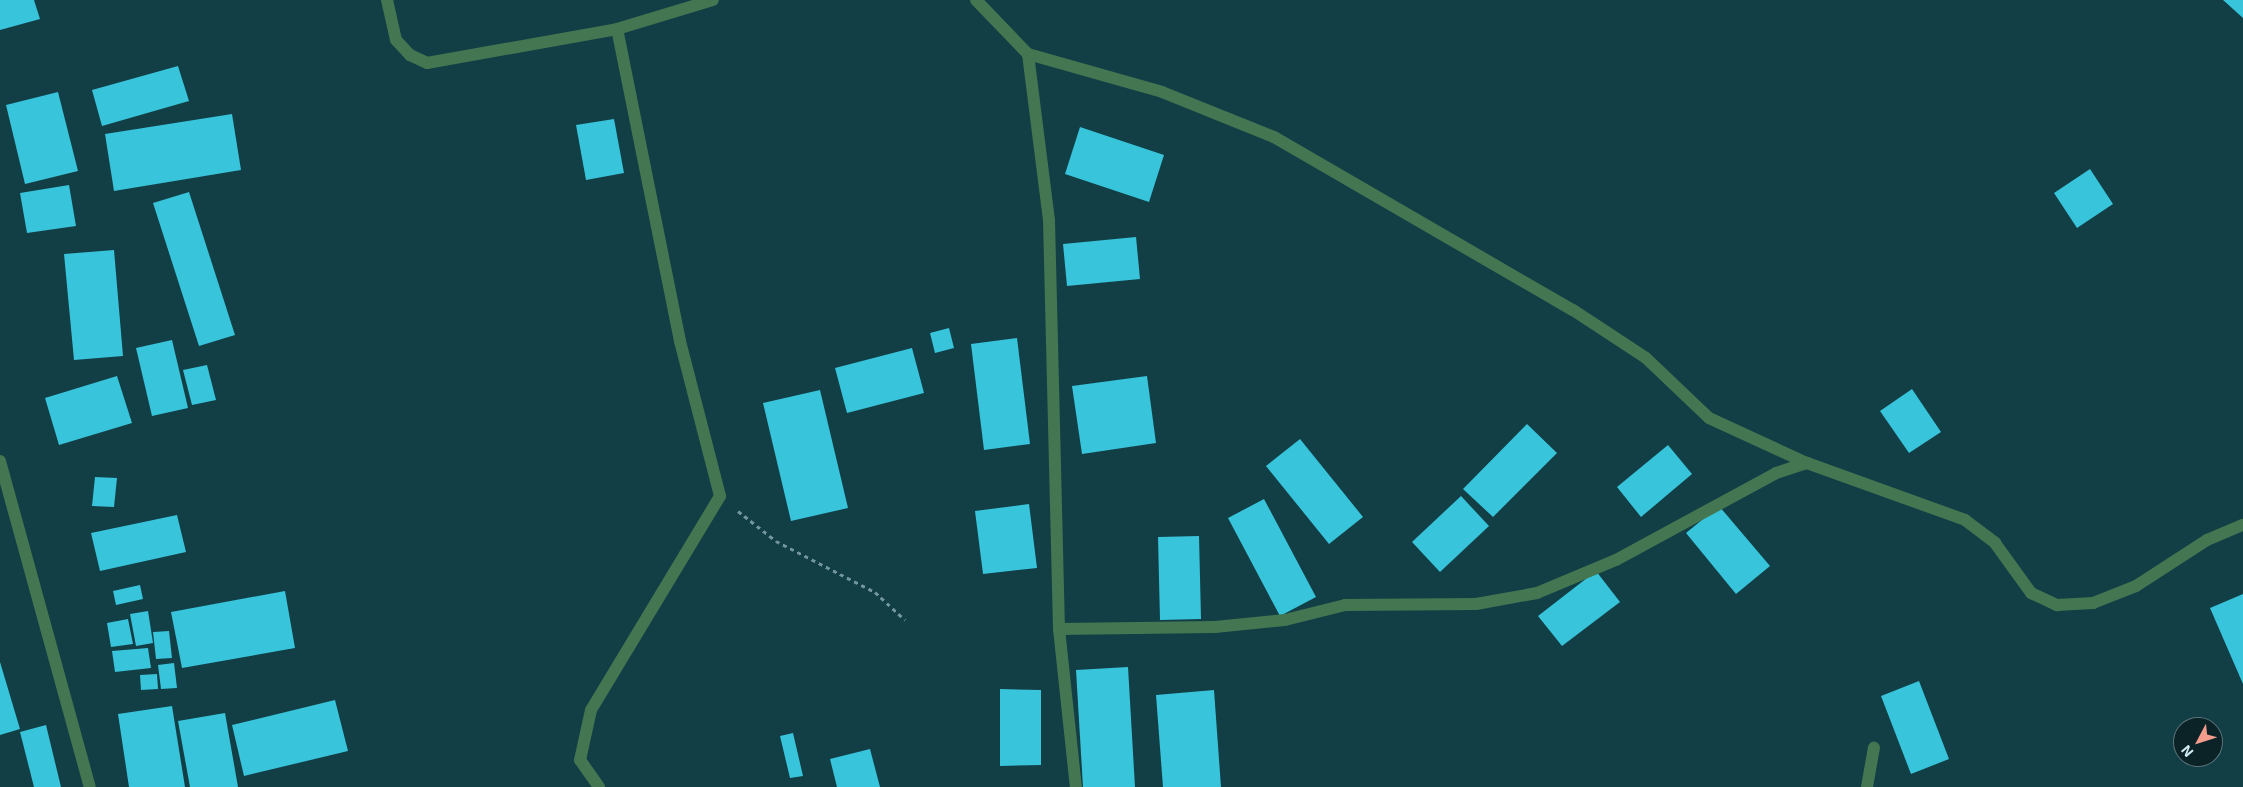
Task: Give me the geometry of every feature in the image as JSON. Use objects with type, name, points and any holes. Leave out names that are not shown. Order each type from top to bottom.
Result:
[{"type":"street","points":[[387,0],[396,40],[410,55],[427,63],[617,29],[714,0]]},
{"type":"street","points":[[976,0],[1028,54],[1162,92],[1274,137],[1573,310],[1646,358],[1709,418],[1806,463],[1965,520],[1995,543],[2031,593],[2057,605],[2093,603],[2136,586],[2207,540],[2243,525]]},
{"type":"street","points":[[599,787],[580,760],[591,710],[720,496],[680,341],[617,29]]},
{"type":"street","points":[[1028,54],[1049,220],[1059,629],[1076,787]]},
{"type":"street","points":[[0,460],[90,787]]},
{"type":"street","points":[[1059,629],[1215,628],[1285,620],[1345,605],[1476,604],[1537,593],[1616,560],[1776,473],[1806,463]]},
{"type":"street","points":[[1867,787],[1874,748]]},
{"type":"path","points":[[720,496],[776,541],[875,592],[905,620]]},
{"type":"building","points":[[0,0],[34,0],[40,19],[0,30]]},
{"type":"building","points":[[2223,0],[2243,0],[2243,18]]},
{"type":"building","points":[[178,66],[189,101],[102,126],[92,90]]},
{"type":"building","points":[[58,92],[78,171],[25,184],[6,105]]},
{"type":"building","points":[[232,114],[241,170],[114,191],[105,134]]},
{"type":"building","points":[[614,119],[624,173],[586,180],[576,125]]},
{"type":"building","points":[[1080,127],[1164,155],[1149,202],[1065,174]]},
{"type":"building","points":[[2090,169],[2113,204],[2077,228],[2054,193]]},
{"type":"building","points":[[69,185],[76,226],[27,233],[20,193]]},
{"type":"building","points":[[189,192],[235,335],[199,346],[153,203]]},
{"type":"building","points":[[1136,237],[1140,279],[1067,286],[1063,244]]},
{"type":"building","points":[[114,250],[123,356],[74,360],[64,254]]},
{"type":"building","points":[[949,328],[954,348],[935,353],[930,333]]},
{"type":"building","points":[[1017,338],[1030,444],[984,450],[971,344]]},
{"type":"building","points":[[172,340],[188,408],[152,416],[136,348]]},
{"type":"building","points":[[912,348],[924,393],[847,413],[835,368]]},
{"type":"building","points":[[207,365],[216,400],[192,405],[183,370]]},
{"type":"building","points":[[117,376],[132,423],[59,445],[45,398]]},
{"type":"building","points":[[1147,376],[1156,443],[1082,454],[1072,386]]},
{"type":"building","points":[[1912,389],[1941,432],[1909,453],[1880,411]]},
{"type":"building","points":[[820,390],[848,508],[791,521],[763,403]]},
{"type":"building","points":[[1527,424],[1557,453],[1493,517],[1463,489]]},
{"type":"building","points":[[1300,439],[1363,517],[1329,544],[1266,466]]},
{"type":"building","points":[[1668,445],[1692,474],[1641,517],[1617,487]]},
{"type":"building","points":[[95,477],[117,478],[114,507],[92,506]]},
{"type":"building","points":[[1461,496],[1489,526],[1440,572],[1412,542]]},
{"type":"building","points":[[1264,499],[1316,597],[1280,616],[1228,518]]},
{"type":"building","points":[[1029,504],[1037,568],[983,574],[975,511]]},
{"type":"building","points":[[1719,506],[1770,566],[1736,594],[1686,533]]},
{"type":"building","points":[[177,515],[186,552],[100,571],[91,533]]},
{"type":"building","points":[[1199,536],[1201,619],[1160,620],[1158,537]]},
{"type":"building","points":[[1596,571],[1620,602],[1562,646],[1538,616]]},
{"type":"building","points":[[140,585],[143,599],[116,605],[113,591]]},
{"type":"building","points":[[285,591],[295,648],[182,668],[171,612]]},
{"type":"building","points":[[2243,594],[2243,684],[2210,608]]},
{"type":"building","points":[[148,611],[153,643],[136,646],[130,614]]},
{"type":"building","points":[[128,619],[133,644],[111,647],[107,623]]},
{"type":"building","points":[[169,631],[172,658],[156,659],[153,632]]},
{"type":"building","points":[[148,648],[151,668],[115,672],[112,651]]},
{"type":"building","points":[[0,662],[20,729],[0,735]]},
{"type":"building","points":[[174,663],[177,688],[161,689],[158,665]]},
{"type":"building","points":[[1128,667],[1135,787],[1083,787],[1076,670]]},
{"type":"building","points":[[157,674],[158,689],[141,690],[140,675]]},
{"type":"building","points":[[1919,681],[1949,759],[1911,774],[1881,696]]},
{"type":"building","points":[[1000,689],[1041,690],[1041,765],[1000,766]]},
{"type":"building","points":[[1214,690],[1221,787],[1163,787],[1156,695]]},
{"type":"building","points":[[335,700],[348,751],[244,776],[232,725]]},
{"type":"building","points":[[172,706],[185,787],[129,787],[118,714]]},
{"type":"building","points":[[225,713],[238,787],[190,787],[178,721]]},
{"type":"building","points":[[46,725],[61,787],[34,787],[20,732]]},
{"type":"building","points":[[793,733],[803,776],[790,778],[780,736]]},
{"type":"building","points":[[870,749],[880,787],[837,787],[830,759]]}]
